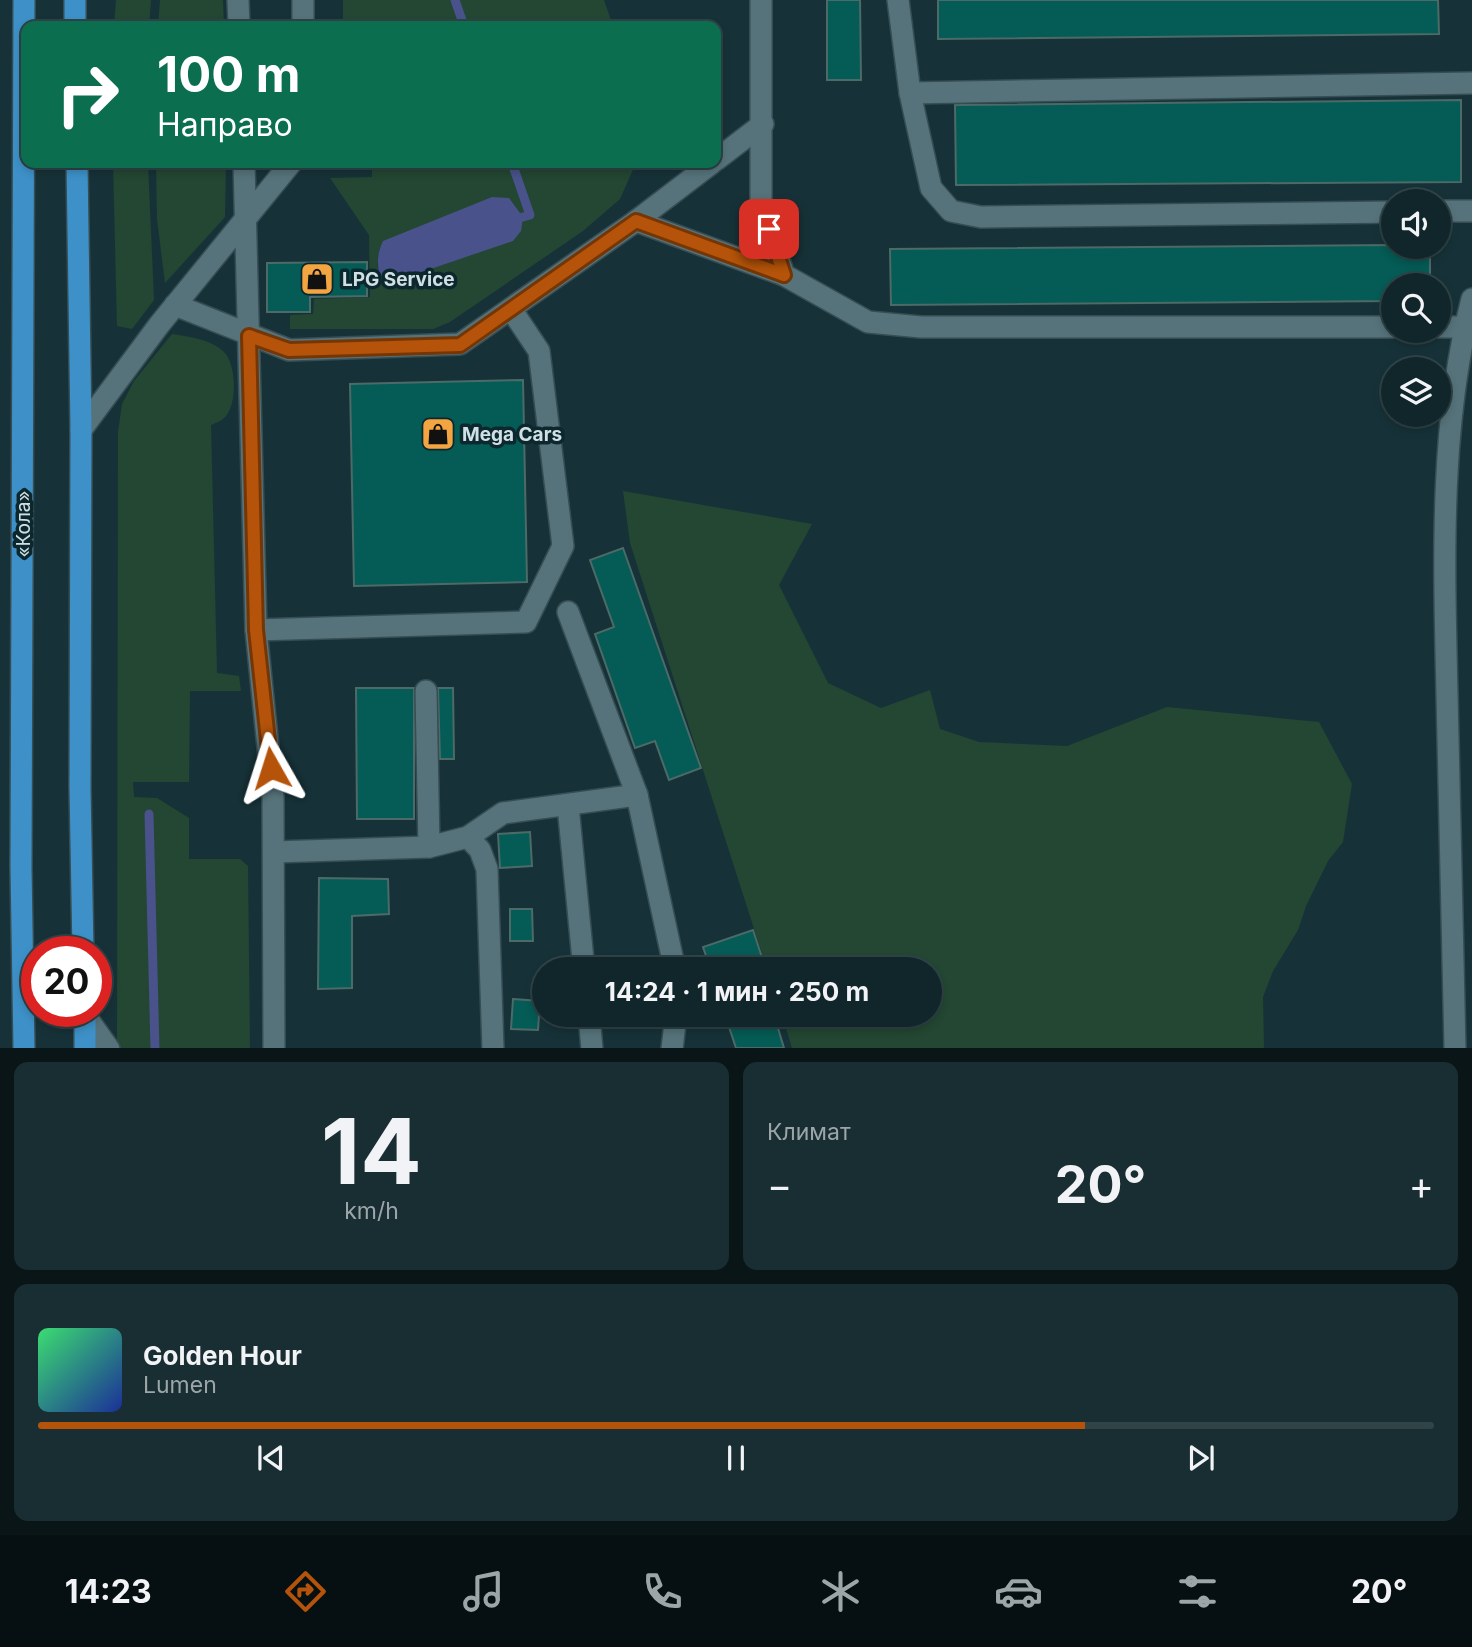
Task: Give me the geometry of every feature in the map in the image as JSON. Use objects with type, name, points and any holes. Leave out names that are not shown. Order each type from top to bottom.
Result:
[{"type":"main road","name":"«Кола»","points":[[24,0],[24,21]]},
{"type":"main road","points":[[75,0],[75,21]]},
{"type":"main road","name":"«Кола»","points":[[24,168],[24,1048]]},
{"type":"main road","points":[[77,168],[83,936]]},
{"type":"main road","points":[[85,1027],[85,1048]]},
{"type":"street","points":[[238,0],[239,21]]},
{"type":"street","points":[[303,0],[303,21]]},
{"type":"street","points":[[761,0],[761,205],[784,275]]},
{"type":"street","points":[[898,0],[910,93],[931,188],[951,211],[981,217],[1381,212]]},
{"type":"street","points":[[910,93],[1472,83]]},
{"type":"street","points":[[721,156],[762,124]]},
{"type":"street","points":[[244,168],[256,630],[273,796],[274,1048]]},
{"type":"street","points":[[81,429],[175,306],[287,168]]},
{"type":"street","points":[[175,306],[289,350],[460,345],[636,221],[705,168]]},
{"type":"street","points":[[1451,211],[1472,211]]},
{"type":"street","points":[[636,221],[784,275],[867,322],[921,327],[1381,327]]},
{"type":"street","points":[[1455,1048],[1445,616],[1449,433],[1465,327],[1472,299]]},
{"type":"street","points":[[256,630],[526,622],[563,546],[539,351],[511,309]]},
{"type":"street","points":[[1451,327],[1465,327]]},
{"type":"street","points":[[569,612],[637,795],[672,957]]},
{"type":"street","points":[[426,691],[429,847]]},
{"type":"street","points":[[274,852],[429,847],[468,837],[503,813],[637,795]]},
{"type":"street","points":[[568,806],[583,957]]},
{"type":"street","points":[[468,837],[480,850],[487,869],[493,1048]]},
{"type":"street","points":[[94,1027],[108,1048]]},
{"type":"street","points":[[590,1027],[592,1048]]},
{"type":"street","points":[[672,1048],[675,1027]]},
{"type":"green space","points":[[116,0],[151,0],[149,21],[114,21]]},
{"type":"green space","points":[[160,0],[223,0],[224,21],[158,21]]},
{"type":"green space","points":[[343,0],[604,0],[611,21],[343,21]]},
{"type":"green space","points":[[113,168],[148,168],[154,300],[132,329],[117,326]]},
{"type":"green space","points":[[156,168],[226,168],[225,217],[165,283],[157,219]]},
{"type":"green space","points":[[372,168],[634,168],[620,199],[583,231],[450,322],[433,329],[290,329],[290,315],[313,314],[314,299],[370,297],[369,235],[330,178],[372,177]],"holes":[[[384,241],[431,271],[404,278],[393,286],[384,288],[378,264]]]},
{"type":"green space","points":[[172,334],[199,339],[218,347],[227,356],[233,372],[231,407],[221,421],[211,425],[217,673],[239,676],[241,691],[190,691],[189,782],[133,782],[134,797],[157,798],[189,818],[189,859],[240,859],[248,866],[250,1048],[117,1048],[118,432],[122,404],[134,381]]},
{"type":"green space","points":[[623,491],[812,524],[779,585],[828,683],[881,708],[930,690],[940,729],[979,742],[1067,746],[1167,707],[1319,722],[1352,784],[1343,842],[1328,861],[1306,906],[1298,930],[1273,971],[1263,997],[1264,1048],[792,1048],[786,1027],[942,1027],[942,957],[763,957],[630,543]]},
{"type":"water","points":[[492,197],[509,198],[523,217],[521,231],[513,241],[404,278],[393,286],[384,288],[378,264],[383,241]]},
{"type":"building","points":[[827,0],[860,0],[861,80],[827,80]]},
{"type":"building","points":[[938,0],[1438,0],[1439,34],[938,39]]},
{"type":"building","points":[[1461,100],[1461,182],[956,185],[955,105]]},
{"type":"building","points":[[1381,245],[1381,259],[1430,259],[1430,273],[1381,273],[1381,301],[891,305],[890,249]]},
{"type":"building","name":"LPG Service","points":[[367,262],[367,296],[310,297],[310,312],[267,312],[267,263]]},
{"type":"building","name":"Mega Cars","points":[[523,380],[527,582],[354,586],[350,384]]},
{"type":"building","points":[[623,548],[701,768],[669,780],[655,741],[635,748],[595,634],[614,627],[590,560]]},
{"type":"building","points":[[356,688],[414,688],[414,819],[357,819]]},
{"type":"building","points":[[438,688],[453,688],[454,759],[440,759]]},
{"type":"building","points":[[530,832],[532,866],[500,868],[498,834]]},
{"type":"building","points":[[319,878],[388,879],[389,914],[352,916],[352,988],[318,989]]},
{"type":"building","points":[[510,909],[532,909],[533,941],[510,941]]},
{"type":"building","points":[[753,930],[762,957],[706,957],[703,947]]},
{"type":"building","points":[[513,999],[532,1000],[532,1027],[538,1027],[538,1030],[511,1029]]},
{"type":"building","points":[[729,1027],[778,1027],[784,1048],[736,1048]]},
{"type":"waterway","points":[[455,0],[462,21]]},
{"type":"waterway","points":[[514,168],[530,215],[523,217]]},
{"type":"waterway","points":[[149,814],[155,1048]]},
{"type":"place","name":"LPG Service","points":[[317,279]]},
{"type":"place","name":"Mega Cars","points":[[438,434]]},
{"type":"route","points":[[271,768],[256,630],[249,336],[289,350],[460,345],[636,221],[784,275],[769,229]]}]
